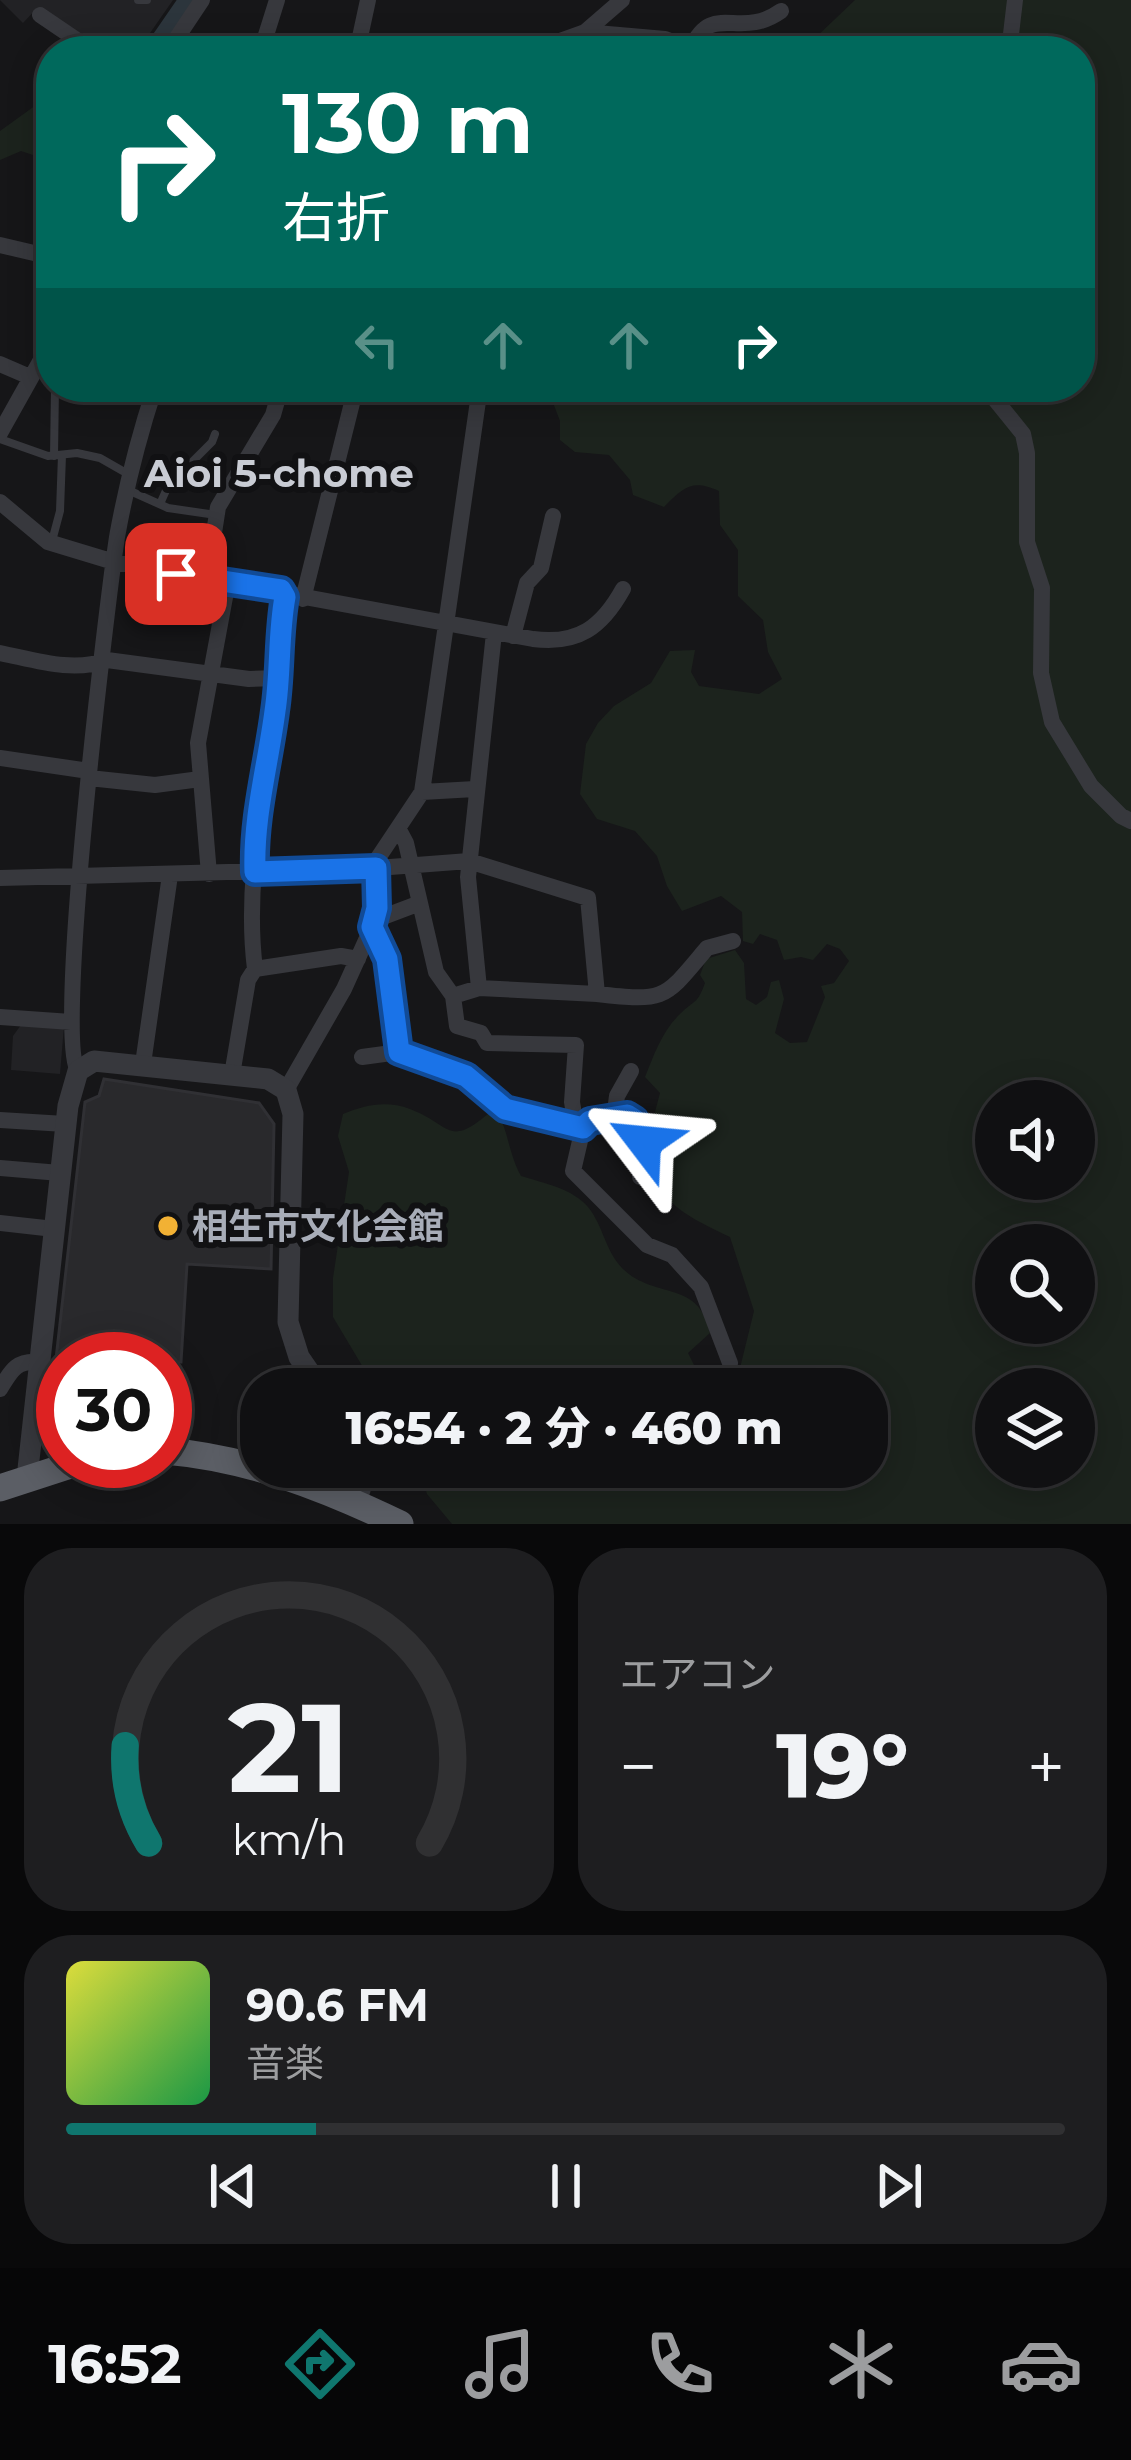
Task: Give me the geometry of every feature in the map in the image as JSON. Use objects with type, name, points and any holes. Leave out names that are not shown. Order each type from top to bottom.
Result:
[{"type":"highway","points":[[192,1456],[254,1466],[400,1524]]},
{"type":"street","points":[[178,36],[202,0]]},
{"type":"street","points":[[266,36],[277,0]]},
{"type":"street","points":[[360,36],[368,0]]},
{"type":"street","points":[[584,36],[622,0]]},
{"type":"street","points":[[1011,36],[1015,0]]},
{"type":"street","points":[[695,36],[704,22],[727,18],[748,25],[781,11]]},
{"type":"street","points":[[40,15],[71,36]]},
{"type":"street","points":[[0,245],[36,253]]},
{"type":"street","points":[[0,436],[21,371]]},
{"type":"street","points":[[78,1071],[70,1052],[71,1022],[101,663],[129,482],[151,402]]},
{"type":"street","points":[[207,578],[216,515],[277,402]]},
{"type":"street","points":[[232,1075],[248,980],[255,969],[256,829],[276,708],[278,633],[294,598],[352,402]]},
{"type":"street","points":[[307,1368],[288,1322],[292,1114],[286,1090],[374,923],[378,858],[422,792],[478,402]]},
{"type":"street","points":[[997,402],[1024,434],[1028,453],[1027,542],[1042,588],[1041,673],[1052,722],[1091,786],[1131,821]]},
{"type":"street","points":[[0,502],[52,543],[114,562],[513,636],[556,641],[580,636],[601,622],[623,589]]},
{"type":"street","points":[[513,636],[527,584],[541,568],[553,516]]},
{"type":"street","points":[[209,874],[198,743],[228,581]]},
{"type":"street","points":[[479,988],[471,933],[469,861],[494,633]]},
{"type":"street","points":[[0,653],[64,665],[170,666],[277,678]]},
{"type":"street","points":[[0,758],[155,785],[200,779]]},
{"type":"street","points":[[422,792],[475,789]]},
{"type":"street","points":[[398,828],[404,836],[436,972],[452,995],[457,1026],[481,1033],[487,1043],[576,1046],[572,1095],[579,1127],[572,1171],[647,1245],[672,1255],[701,1286],[730,1363]]},
{"type":"street","points":[[0,878],[376,868],[469,861],[588,898],[597,994]]},
{"type":"street","points":[[143,1064],[170,875]]},
{"type":"street","points":[[374,923],[420,903]]},
{"type":"street","points":[[374,923],[387,959],[399,1052]]},
{"type":"street","points":[[452,995],[479,988],[644,1000],[687,976],[703,951],[733,941]]},
{"type":"street","points":[[255,969],[341,956],[358,959]]},
{"type":"street","points":[[0,1017],[71,1022]]},
{"type":"street","points":[[362,1057],[399,1052],[466,1076],[505,1109],[579,1127],[616,1114],[635,1120],[644,1142],[640,1177]]},
{"type":"street","points":[[42,1332],[65,1124],[78,1071],[94,1060],[143,1064],[268,1079],[286,1090]]},
{"type":"street","points":[[616,1114],[616,1096],[632,1071]]},
{"type":"street","points":[[0,1120],[65,1124]]},
{"type":"street","points":[[0,1168],[60,1173]]},
{"type":"street","points":[[0,1223],[54,1229]]},
{"type":"street","points":[[0,1389],[7,1364]]},
{"type":"street","points":[[13,1483],[36,1376]]},
{"type":"street","points":[[356,1503],[361,1488]]},
{"type":"lane","points":[[138,0],[147,0]]},
{"type":"lane","points":[[52,543],[60,511],[54,402]]},
{"type":"lane","points":[[160,504],[168,486],[215,434]]},
{"type":"lane","points":[[0,436],[29,452],[100,458],[160,504],[216,515]]},
{"type":"shaded area","points":[[0,0],[173,0],[148,36],[77,36],[37,8],[23,23]]},
{"type":"shaded area","points":[[855,0],[1131,0],[1131,1524],[452,1524],[427,1494],[425,1488],[888,1488],[888,1368],[740,1368],[754,1311],[730,1237],[678,1208],[642,1161],[660,1093],[645,1077],[668,1028],[700,995],[706,959],[735,950],[744,963],[746,999],[756,1005],[767,997],[771,982],[779,980],[784,999],[775,1033],[790,1043],[807,1042],[825,997],[821,986],[834,983],[849,961],[840,949],[827,944],[813,960],[784,960],[777,940],[760,934],[753,944],[743,941],[742,912],[721,896],[682,911],[657,856],[635,831],[597,819],[580,794],[586,744],[598,723],[614,706],[651,683],[670,651],[695,650],[691,672],[699,686],[759,694],[782,679],[768,652],[763,620],[738,596],[738,550],[720,525],[719,491],[689,487],[664,507],[633,495],[630,480],[609,455],[575,452],[560,440],[553,402],[1095,402],[1095,36],[817,36]]},
{"type":"shaded area","points":[[36,105],[36,156],[21,151],[0,160],[0,131]]},
{"type":"shaded area","points":[[21,1025],[64,1026],[60,1074],[11,1070],[13,1036]]},
{"type":"shaded area","points":[[392,1105],[459,1131],[495,1108],[521,1176],[581,1200],[624,1270],[698,1307],[710,1333],[688,1353],[696,1368],[363,1368],[333,1317],[333,1278],[349,1172],[338,1136],[343,1114]]},
{"type":"building","name":"相生市文化会館","points":[[104,1079],[259,1103],[274,1124],[271,1269],[187,1264],[183,1332],[59,1332],[85,1102],[99,1096]]},
{"type":"waterway","points":[[168,36],[191,3]]},
{"type":"place","name":"相生市文化会館","points":[[168,1226]]},
{"type":"district","name":"Aioi 5-chome","points":[[279,473]]},
{"type":"route","points":[[176,574],[281,590],[285,597],[278,633],[276,708],[256,829],[255,872],[376,868],[377,908],[372,927],[387,959],[399,1052],[466,1076],[505,1109],[528,1116],[583,1128],[590,1121],[627,1115],[635,1120],[644,1142]]}]
